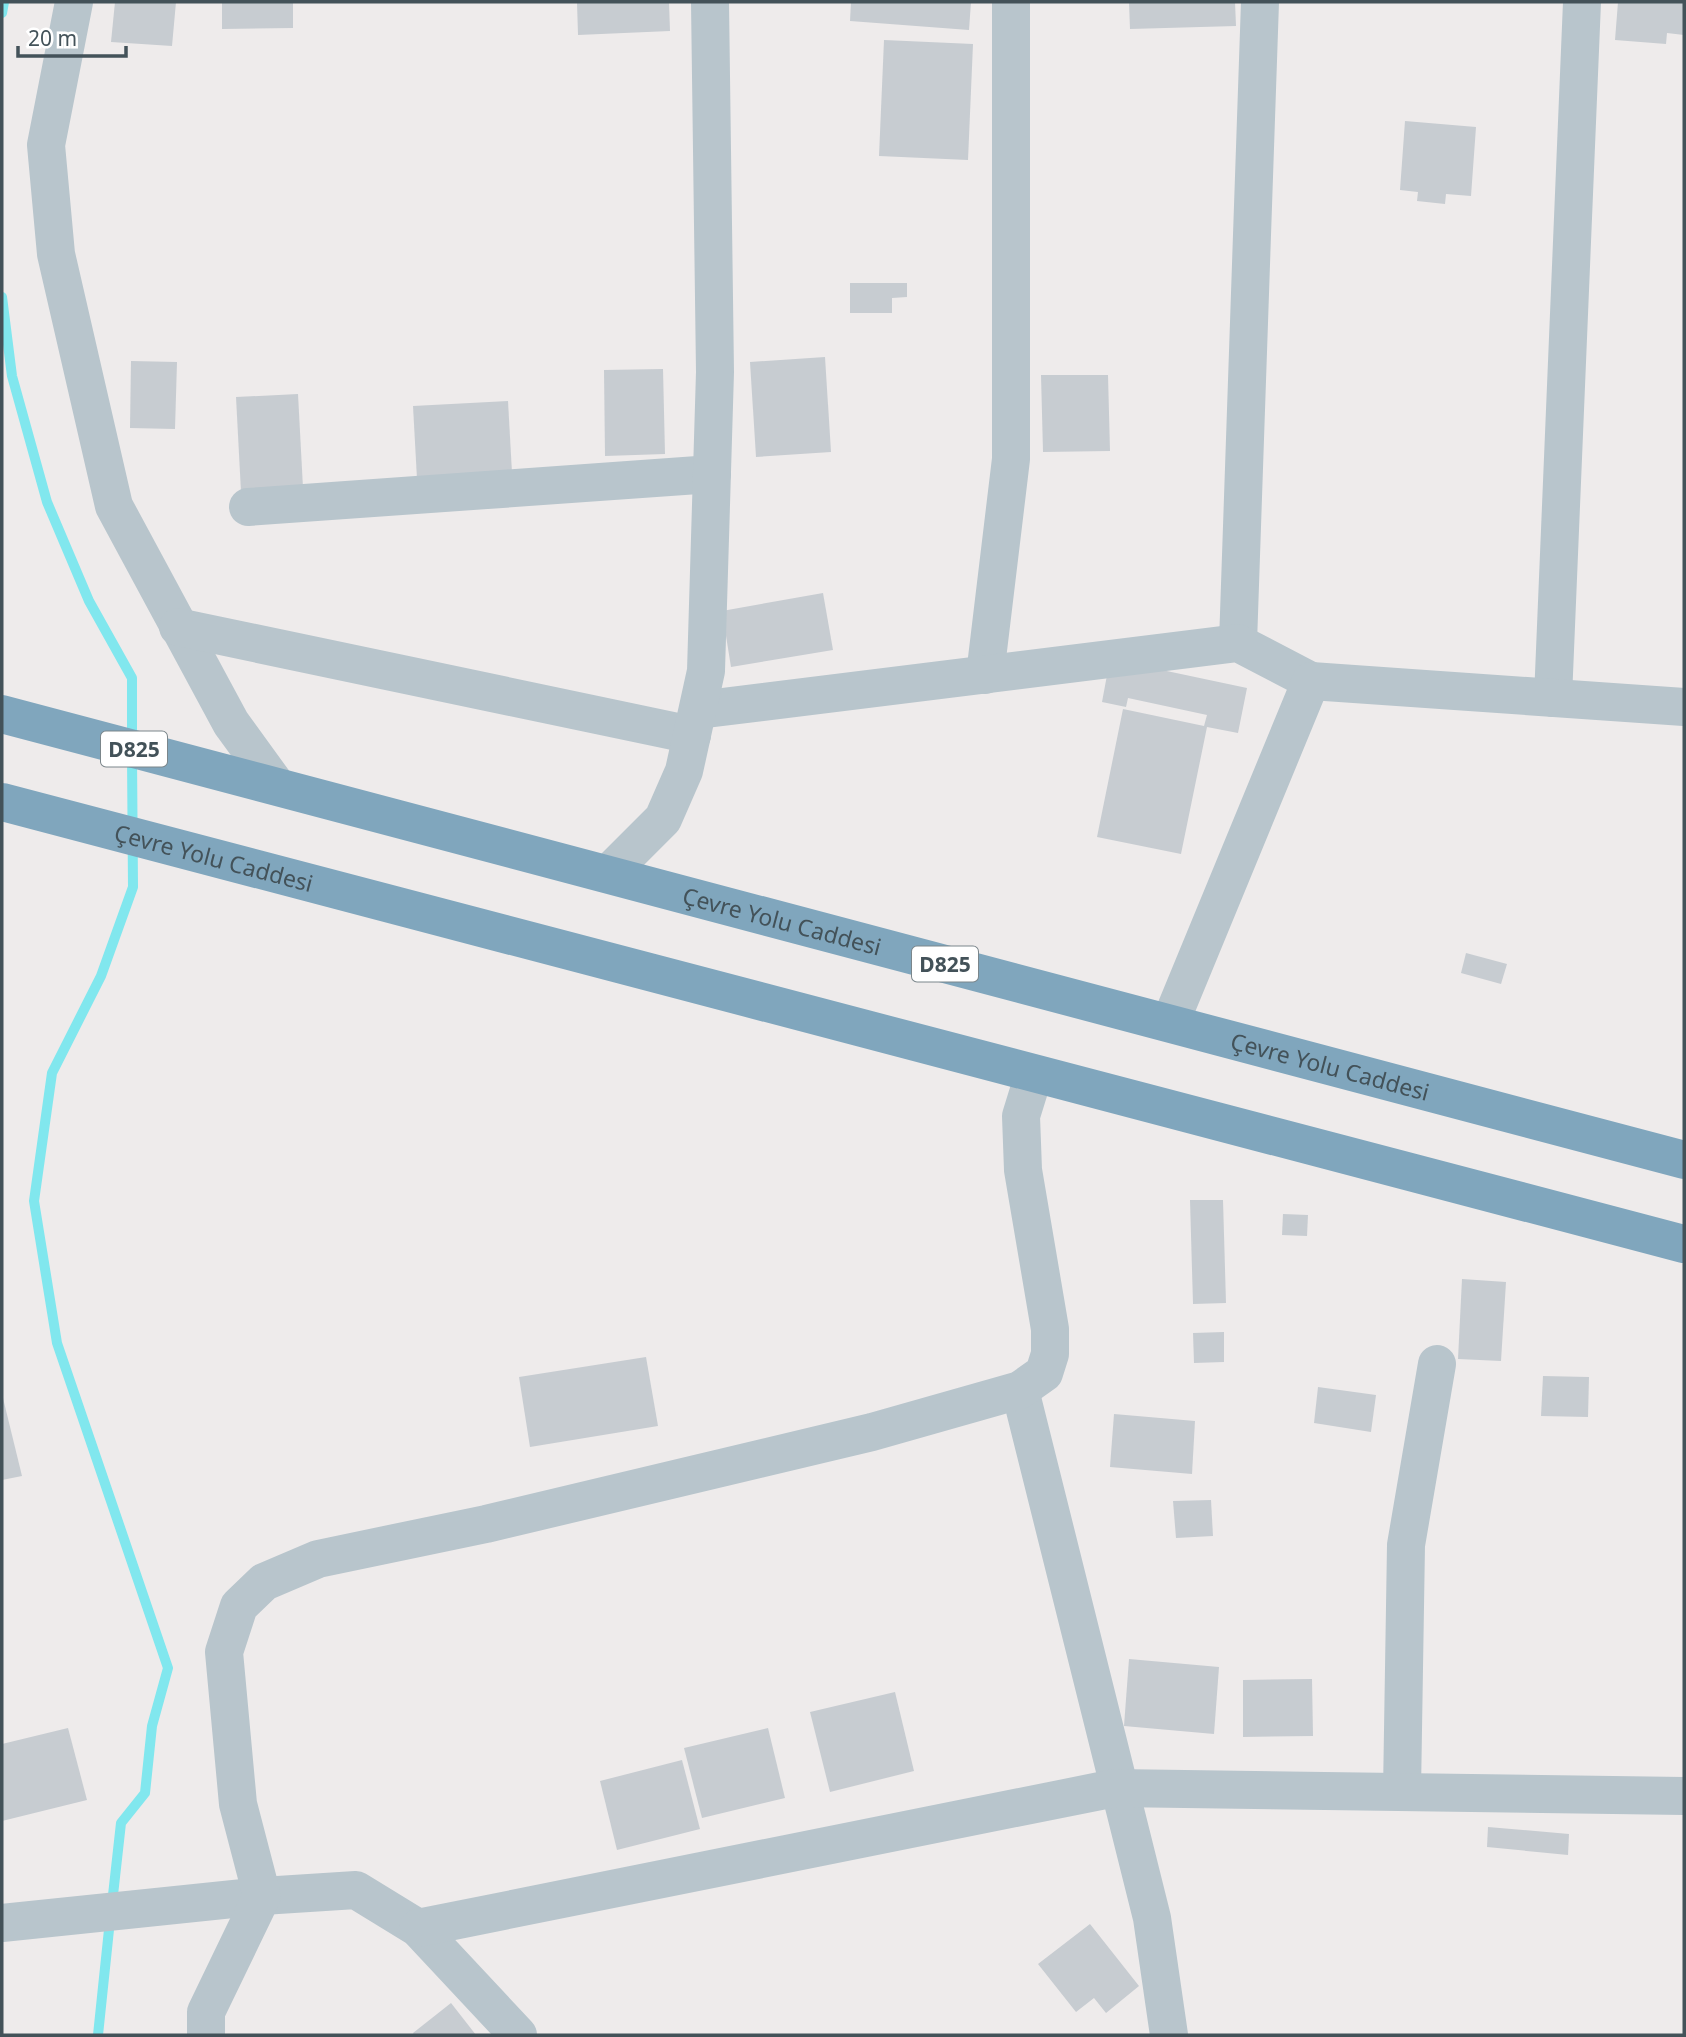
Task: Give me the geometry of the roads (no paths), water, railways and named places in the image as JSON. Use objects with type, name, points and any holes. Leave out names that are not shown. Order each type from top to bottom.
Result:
[{"type":"highway","name":"Çevre Yolu Caddesi","points":[[2,714],[61,732],[207,766],[1684,1160]]},
{"type":"highway","name":"Çevre Yolu Caddesi","points":[[2,802],[1684,1244]]},
{"type":"street","points":[[74,2],[46,145],[56,254],[114,506],[231,723],[276,785]]},
{"type":"street","points":[[608,874],[663,819],[684,771],[706,671],[715,372],[710,2]]},
{"type":"street","points":[[985,675],[1011,459],[1011,2]]},
{"type":"street","points":[[1238,643],[1260,2]]},
{"type":"street","points":[[1553,698],[1582,2]]},
{"type":"street","points":[[248,507],[712,474]]},
{"type":"street","points":[[178,627],[695,723],[985,675],[1238,643],[1311,681],[1684,707]]},
{"type":"street","points":[[1170,1023],[1311,681]]},
{"type":"street","points":[[205,2035],[206,2012],[262,1896],[238,1804],[224,1653],[239,1606],[264,1582],[318,1559],[486,1524],[873,1432],[1020,1390],[1044,1373],[1050,1354],[1050,1329],[1023,1170],[1021,1116],[1034,1074]]},
{"type":"street","points":[[1402,1792],[1406,1545],[1437,1364]]},
{"type":"street","points":[[1020,1390],[1152,1917],[1169,2035]]},
{"type":"street","points":[[418,1928],[1120,1788],[1684,1796]]},
{"type":"street","points":[[2,1923],[262,1896],[356,1890],[418,1928],[518,2035]]},
{"type":"waterway","points":[[2,13],[4,2]]},
{"type":"waterway","points":[[2,297],[12,376],[47,502],[89,601],[132,678],[132,740]]},
{"type":"waterway","points":[[112,1904],[121,1823],[145,1793],[152,1726],[168,1668],[57,1343],[34,1201],[52,1073],[101,976],[133,887],[132,756]]},
{"type":"waterway","points":[[98,2035],[110,1920]]}]
